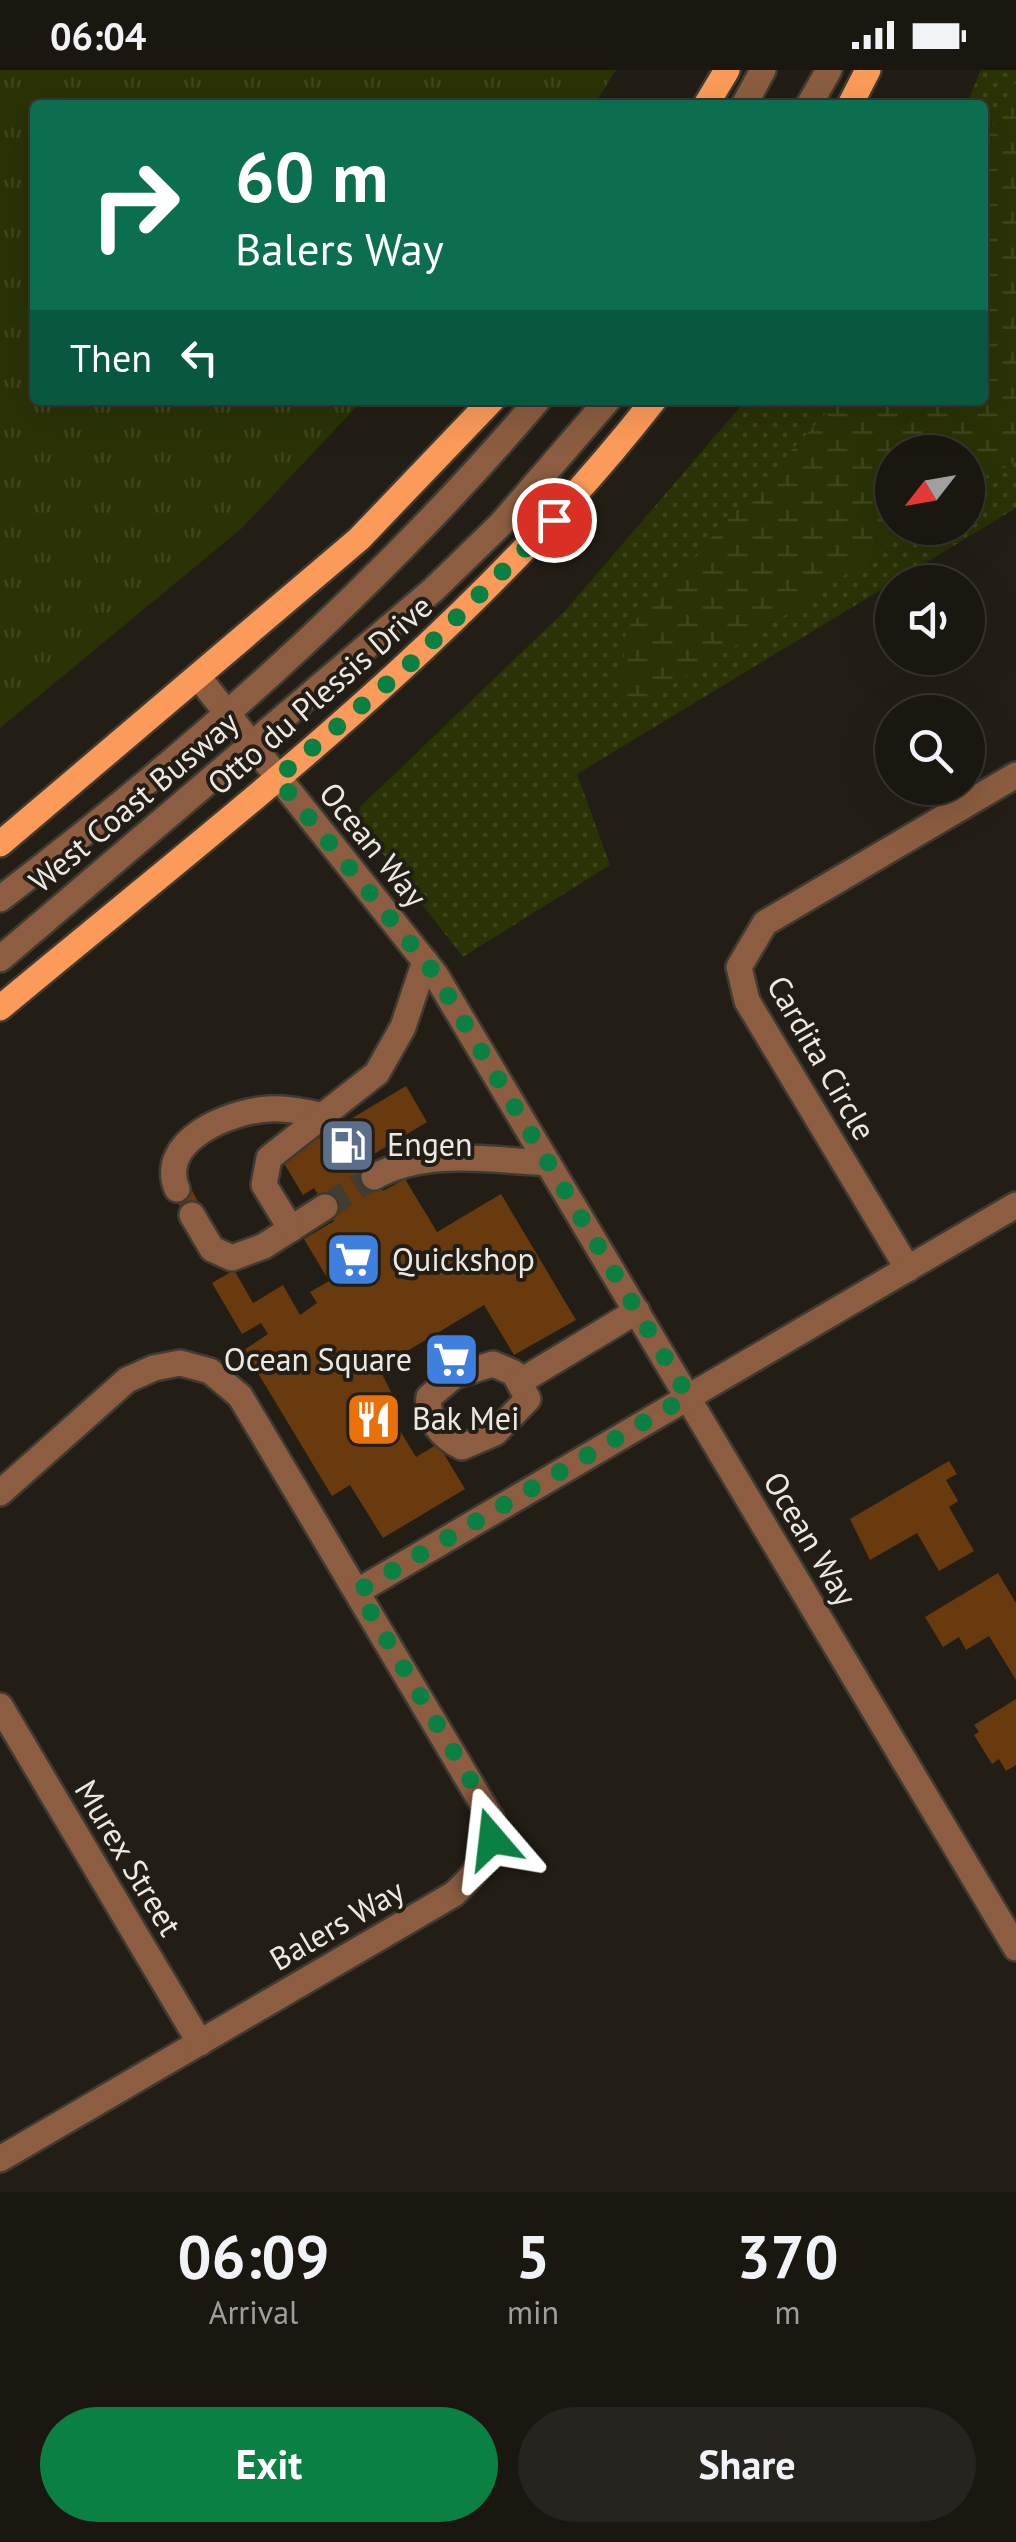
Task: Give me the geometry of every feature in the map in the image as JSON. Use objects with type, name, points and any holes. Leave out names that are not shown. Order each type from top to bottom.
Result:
[{"type":"main road","points":[[709,100],[726,70]]},
{"type":"main road","points":[[853,100],[868,70]]},
{"type":"main road","points":[[0,844],[359,539],[487,405]]},
{"type":"main road","name":"Otto du Plessis Drive","points":[[0,1008],[408,666],[534,543],[650,405]]},
{"type":"street","points":[[747,100],[763,70]]},
{"type":"street","points":[[812,100],[828,70]]},
{"type":"street","name":"West Coast Busway","points":[[0,899],[92,829],[225,712],[421,530],[534,405]]},
{"type":"street","name":"West Coast Busway","points":[[0,959],[434,590],[538,484],[604,405]]},
{"type":"street","name":"Ocean Way","points":[[199,678],[425,961],[1016,1948]]},
{"type":"street","name":"Cardita Circle","points":[[908,1268],[747,1001],[738,966],[765,924],[1016,775]]},
{"type":"street","points":[[291,1229],[264,1185],[265,1166],[274,1152],[377,1073],[394,1048],[425,961]]},
{"type":"street","points":[[177,1189],[172,1168],[176,1153],[212,1127],[267,1109],[324,1116]]},
{"type":"street","points":[[374,1177],[397,1164],[424,1158],[548,1163]]},
{"type":"street","points":[[358,1591],[1016,1205]]},
{"type":"street","points":[[192,1215],[207,1242],[226,1258],[249,1254],[325,1207]]},
{"type":"street","points":[[521,1381],[638,1311]]},
{"type":"street","name":"Balers Way","points":[[0,1493],[127,1380],[154,1368],[194,1365],[210,1371],[240,1396],[358,1591],[491,1818],[492,1839],[484,1860],[454,1894],[0,2159]]},
{"type":"street","name":"Murex Street","points":[[0,1706],[200,2043]]},
{"type":"green space","points":[[0,70],[616,70],[597,100],[30,100],[30,405],[358,405],[242,528],[0,728]]},
{"type":"green space","points":[[981,70],[1016,70],[1016,508],[985,527],[985,435],[875,435],[875,545],[955,545],[922,565],[875,565],[875,593],[577,774],[610,865],[463,957],[358,822],[360,807],[565,611],[742,405],[988,405],[988,100],[968,100]]},
{"type":"green space","points":[[1016,79],[1016,461],[985,480],[985,435],[875,435],[875,545],[888,545],[789,613],[647,700],[621,700],[626,630],[833,405],[988,405],[988,136]]},
{"type":"building","points":[[406,1086],[427,1122],[364,1160],[383,1191],[405,1179],[437,1232],[501,1194],[576,1320],[514,1355],[484,1305],[379,1368],[392,1394],[382,1401],[416,1457],[438,1444],[465,1489],[383,1538],[350,1485],[332,1496],[244,1350],[268,1334],[261,1323],[242,1334],[212,1283],[234,1270],[253,1303],[283,1285],[300,1315],[317,1303],[310,1292],[329,1281],[304,1239],[334,1221],[314,1188],[303,1195],[282,1160]]},
{"type":"building","points":[[188,1183],[202,1209],[187,1218],[171,1192]]},
{"type":"building","points":[[949,1461],[957,1474],[946,1480],[958,1501],[949,1507],[974,1551],[939,1571],[917,1533],[870,1560],[850,1519]]},
{"type":"building","points":[[998,1573],[1016,1603],[1016,1680],[989,1636],[966,1650],[959,1637],[943,1647],[925,1617]]},
{"type":"building","points":[[1016,1699],[1016,1765],[1006,1771],[999,1759],[992,1764],[974,1735],[979,1732],[974,1725]]},
{"type":"tunnel","points":[[325,1207],[374,1177]]},
{"type":"place","name":"Engen","points":[[348,1145]]},
{"type":"place","name":"Quickshop","points":[[353,1260]]},
{"type":"place","name":"Ocean Square","points":[[451,1360]]},
{"type":"place","name":"Bak Mei","points":[[373,1419]]},
{"type":"route","points":[[492,1839],[491,1818],[474,1786],[358,1591],[688,1396],[435,974],[277,778],[408,666],[554,520]]}]
